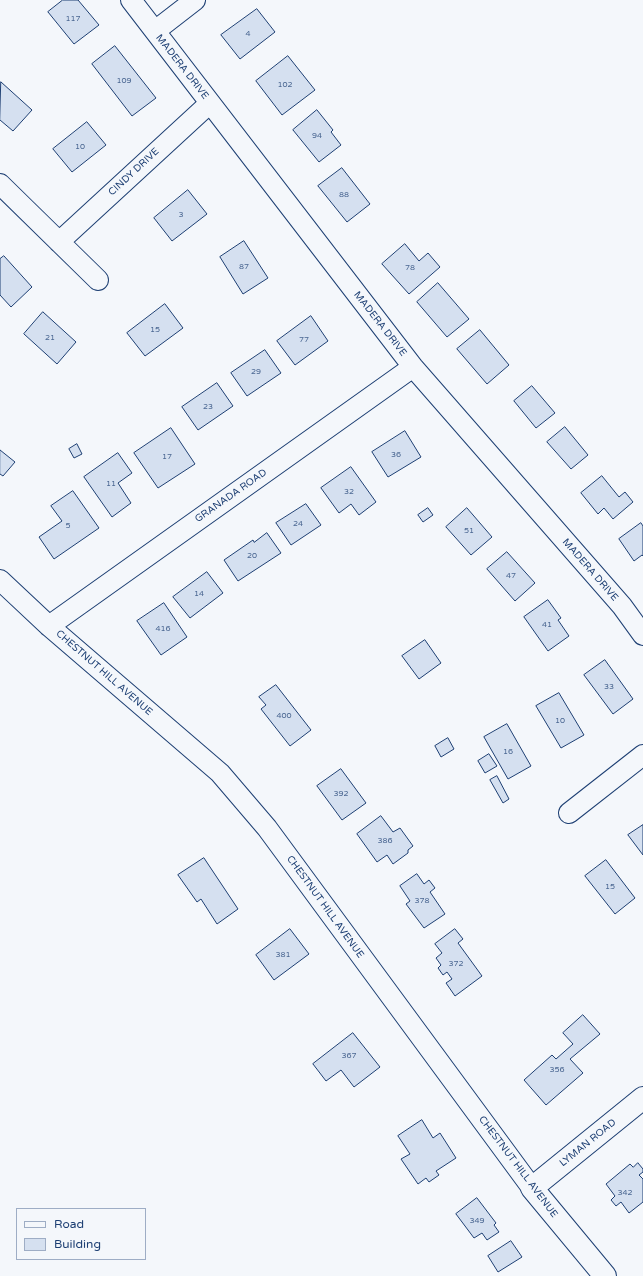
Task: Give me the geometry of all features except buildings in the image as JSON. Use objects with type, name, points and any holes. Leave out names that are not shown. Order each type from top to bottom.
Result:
[{"type":"street","name":"MADERA DRIVE","points":[[131,0],[413,367],[622,606],[643,635]]},
{"type":"street","points":[[155,31],[194,0]]},
{"type":"street","name":"CINDY DRIVE","points":[[58,242],[210,103]]},
{"type":"street","points":[[0,184],[98,280]]},
{"type":"street","name":"GRANADA ROAD","points":[[49,626],[413,367]]},
{"type":"street","name":"CHESTNUT HILL AVENUE","points":[[0,580],[49,626],[220,773],[267,828],[532,1188],[605,1276]]},
{"type":"street","points":[[569,813],[643,755]]},
{"type":"street","name":"LYMAN ROAD","points":[[532,1188],[643,1098]]}]
